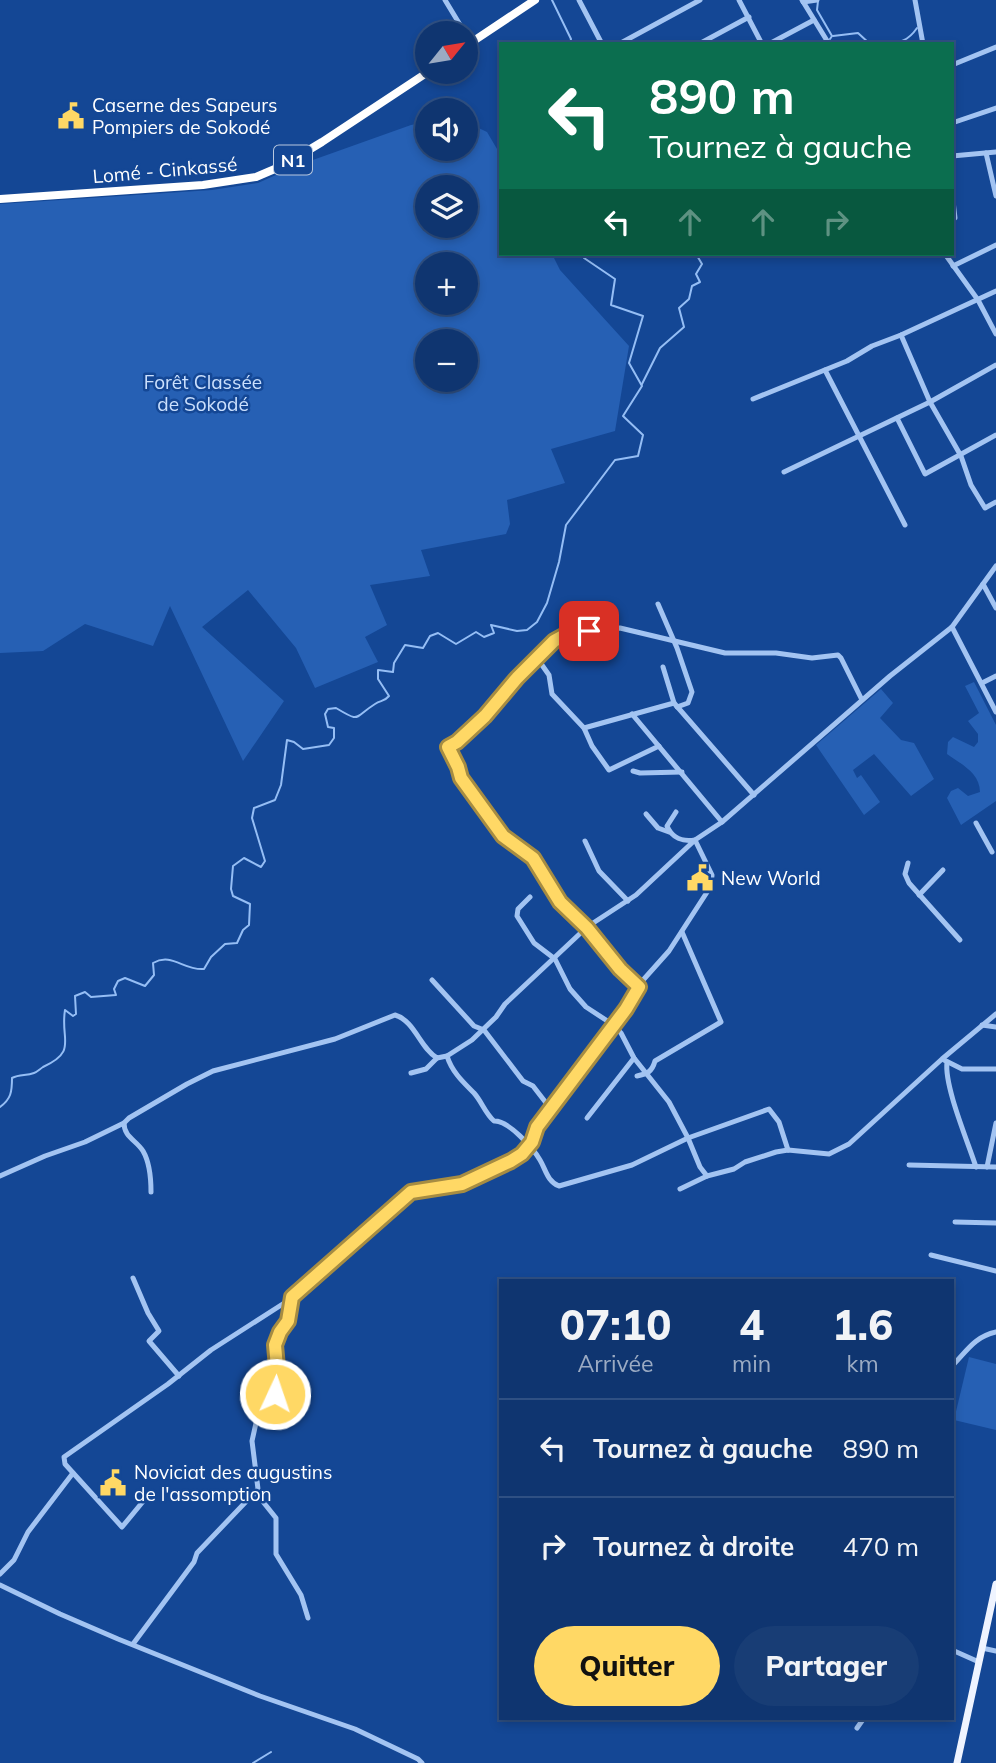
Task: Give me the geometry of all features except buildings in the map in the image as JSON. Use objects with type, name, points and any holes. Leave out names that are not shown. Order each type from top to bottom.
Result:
[{"type":"highway","points":[[478,38],[535,0]]},
{"type":"highway","name":"Lomé - Cinkassé","points":[[0,199],[203,186],[256,177],[311,149],[415,81]]},
{"type":"main road","points":[[957,1763],[996,1584]]},
{"type":"street","points":[[445,0],[458,21]]},
{"type":"street","points":[[579,0],[601,42]]},
{"type":"street","points":[[623,42],[700,0]]},
{"type":"street","points":[[739,0],[761,42]]},
{"type":"street","points":[[817,0],[803,1],[828,42]]},
{"type":"street","points":[[915,0],[923,42]]},
{"type":"street","points":[[703,42],[749,17]]},
{"type":"street","points":[[773,42],[814,20]]},
{"type":"street","points":[[954,64],[996,47]]},
{"type":"street","points":[[954,122],[996,108]]},
{"type":"street","points":[[954,156],[996,152]]},
{"type":"street","points":[[986,153],[996,197]]},
{"type":"street","points":[[953,266],[996,245]]},
{"type":"street","points":[[946,256],[978,300],[996,334]]},
{"type":"street","points":[[753,399],[825,370],[996,291]]},
{"type":"street","points":[[901,335],[930,402],[961,456],[971,485],[985,508],[996,502]]},
{"type":"street","points":[[784,472],[930,402],[996,365]]},
{"type":"street","points":[[825,370],[905,525]]},
{"type":"street","points":[[897,418],[925,474],[996,435]]},
{"type":"street","points":[[411,1073],[426,1069],[437,1058],[447,1056],[484,1030],[505,1004],[587,928],[628,901],[695,840],[722,822],[952,627],[996,566]]},
{"type":"street","points":[[983,584],[996,608]]},
{"type":"street","points":[[584,729],[632,714],[688,704],[692,692],[674,641],[657,604]]},
{"type":"street","points":[[952,627],[996,712]]},
{"type":"street","points":[[639,987],[560,902],[533,858],[503,836],[461,778],[448,747],[485,716],[554,641],[563,636],[602,629],[626,629],[725,653],[776,653],[812,658],[838,655],[862,701]]},
{"type":"street","points":[[537,658],[549,675],[552,694],[584,729],[609,770],[659,746]]},
{"type":"street","points":[[663,667],[676,705],[754,795]]},
{"type":"street","points":[[982,683],[996,676]]},
{"type":"street","points":[[632,714],[722,822]]},
{"type":"street","points":[[633,771],[682,772]]},
{"type":"street","points":[[672,833],[667,826],[677,812]]},
{"type":"street","points":[[646,814],[658,828],[684,841],[695,840]]},
{"type":"street","points":[[976,823],[992,852]]},
{"type":"street","points":[[150,1493],[122,1527],[65,1464],[64,1457],[179,1376],[211,1350],[274,1311],[411,1192],[462,1184],[522,1154],[550,1108],[682,932],[711,886],[712,879],[695,840]]},
{"type":"street","points":[[585,841],[599,871],[628,901]]},
{"type":"street","points":[[908,863],[905,874],[919,895],[960,940]]},
{"type":"street","points":[[919,895],[943,870]]},
{"type":"street","points":[[530,897],[518,909],[516,916],[534,943],[555,959],[570,989],[586,1007],[621,1033],[634,1058],[669,1102],[700,1167],[707,1176]]},
{"type":"street","points":[[600,919],[594,928],[604,948]]},
{"type":"street","points":[[637,1076],[653,1069],[654,1061],[721,1022],[682,932]]},
{"type":"street","points":[[432,980],[474,1026],[484,1030],[523,1081],[533,1086],[550,1108]]},
{"type":"street","points":[[680,1189],[707,1176],[789,1150],[829,1154],[849,1143],[996,1014]]},
{"type":"street","points":[[0,1177],[124,1123],[213,1071],[334,1039],[396,1015],[406,1021],[428,1053],[437,1058]]},
{"type":"street","points":[[982,1026],[996,1027]]},
{"type":"street","points":[[447,1056],[465,1086],[475,1093],[488,1115],[494,1121],[506,1124],[540,1160],[553,1184],[559,1186],[632,1165],[688,1138],[769,1109],[779,1122],[789,1150]]},
{"type":"street","points":[[587,1118],[634,1058]]},
{"type":"street","points":[[944,1060],[962,1069],[996,1069]]},
{"type":"street","points":[[944,1060],[961,1127],[976,1167]]},
{"type":"street","points":[[124,1123],[125,1132],[142,1150],[147,1163],[151,1192]]},
{"type":"street","points":[[988,1167],[996,1123]]},
{"type":"street","points":[[909,1166],[996,1167]]},
{"type":"street","points":[[955,1222],[996,1223]]},
{"type":"street","points":[[931,1255],[996,1271]]},
{"type":"street","points":[[133,1278],[159,1331],[149,1341],[179,1376]]},
{"type":"street","points":[[133,1644],[194,1562],[197,1553],[221,1526],[257,1493],[259,1485],[252,1441],[256,1423],[275,1394],[275,1345],[288,1321],[292,1297]]},
{"type":"street","points":[[954,1364],[969,1345],[996,1332]]},
{"type":"street","points":[[0,1574],[14,1560],[28,1532],[73,1473]]},
{"type":"street","points":[[257,1493],[276,1518],[276,1554],[301,1595],[308,1618]]},
{"type":"street","points":[[0,1585],[60,1614],[260,1696],[355,1729],[422,1763]]},
{"type":"street","points":[[982,1648],[996,1651]]},
{"type":"street","points":[[954,1651],[979,1662]]},
{"type":"street","points":[[857,1728],[863,1720]]},
{"type":"green space","name":"Forêt Classée de Sokodé","points":[[415,124],[415,161],[478,161],[478,128],[487,132],[499,152],[499,256],[553,256],[560,270],[629,346],[615,431],[551,449],[565,483],[507,500],[510,524],[506,534],[421,550],[430,576],[370,585],[387,625],[365,637],[378,662],[315,688],[296,648],[248,590],[202,627],[284,701],[243,761],[170,606],[153,646],[85,624],[43,651],[0,653],[0,204],[212,190],[258,183],[296,166]]},
{"type":"green space","points":[[974,682],[996,725],[996,801],[961,825],[947,798],[951,791],[958,788],[968,796],[980,792],[979,785],[969,770],[947,754],[948,742],[953,737],[974,747],[978,742],[978,734],[968,721],[979,713],[965,686]]},
{"type":"green space","points":[[881,689],[893,703],[880,718],[901,740],[914,743],[934,779],[911,796],[874,754],[853,770],[857,778],[861,775],[880,802],[864,815],[816,745]]},
{"type":"green space","points":[[969,1357],[996,1364],[996,1430],[954,1420]]},
{"type":"waterway","points":[[552,0],[570,42]]},
{"type":"waterway","points":[[818,1],[817,10],[832,36],[830,39]]},
{"type":"waterway","points":[[898,42],[910,36],[917,28]]},
{"type":"waterway","points":[[833,36],[858,33],[868,42]]},
{"type":"waterway","points":[[0,1107],[10,1095],[12,1078],[35,1073],[60,1056],[65,1044],[65,1010],[73,1016],[76,1014],[75,996],[85,992],[91,997],[116,995],[114,989],[118,981],[125,978],[145,986],[154,975],[153,963],[160,960],[204,969],[211,957],[225,944],[237,943],[243,930],[249,925],[250,904],[233,896],[233,866],[244,858],[261,867],[265,861],[252,818],[254,808],[275,800],[281,785],[287,740],[303,749],[329,745],[334,738],[334,728],[328,727],[325,714],[328,709],[336,708],[357,717],[387,698],[389,696],[378,679],[378,670],[393,672],[394,663],[405,645],[423,648],[430,636],[438,633],[456,644],[476,632],[484,637],[494,633],[491,625],[517,631],[527,630],[537,622],[547,603],[566,525],[615,460],[638,456],[643,435],[623,416],[642,386],[629,363],[643,316],[611,305],[615,279],[584,256]]},
{"type":"waterway","points":[[642,384],[660,348],[684,327],[679,308],[689,299],[692,286],[700,282],[696,274],[702,264],[697,256]]},
{"type":"waterway","points":[[253,1763],[271,1752]]},
{"type":"place","name":"Caserne des Sapeurs Pompiers de Sokodé","points":[[71,116]]},
{"type":"place","name":"New World","points":[[700,878]]},
{"type":"place","name":"Noviciat des augustins de l'assomption","points":[[113,1483]]},
{"type":"route","points":[[275,1394],[275,1345],[288,1321],[292,1297],[411,1192],[462,1184],[522,1154],[532,1142],[537,1127],[612,1024],[626,1009],[639,987],[560,902],[533,858],[503,836],[461,778],[448,747],[485,716],[517,678],[554,641],[563,636],[589,631]]}]
